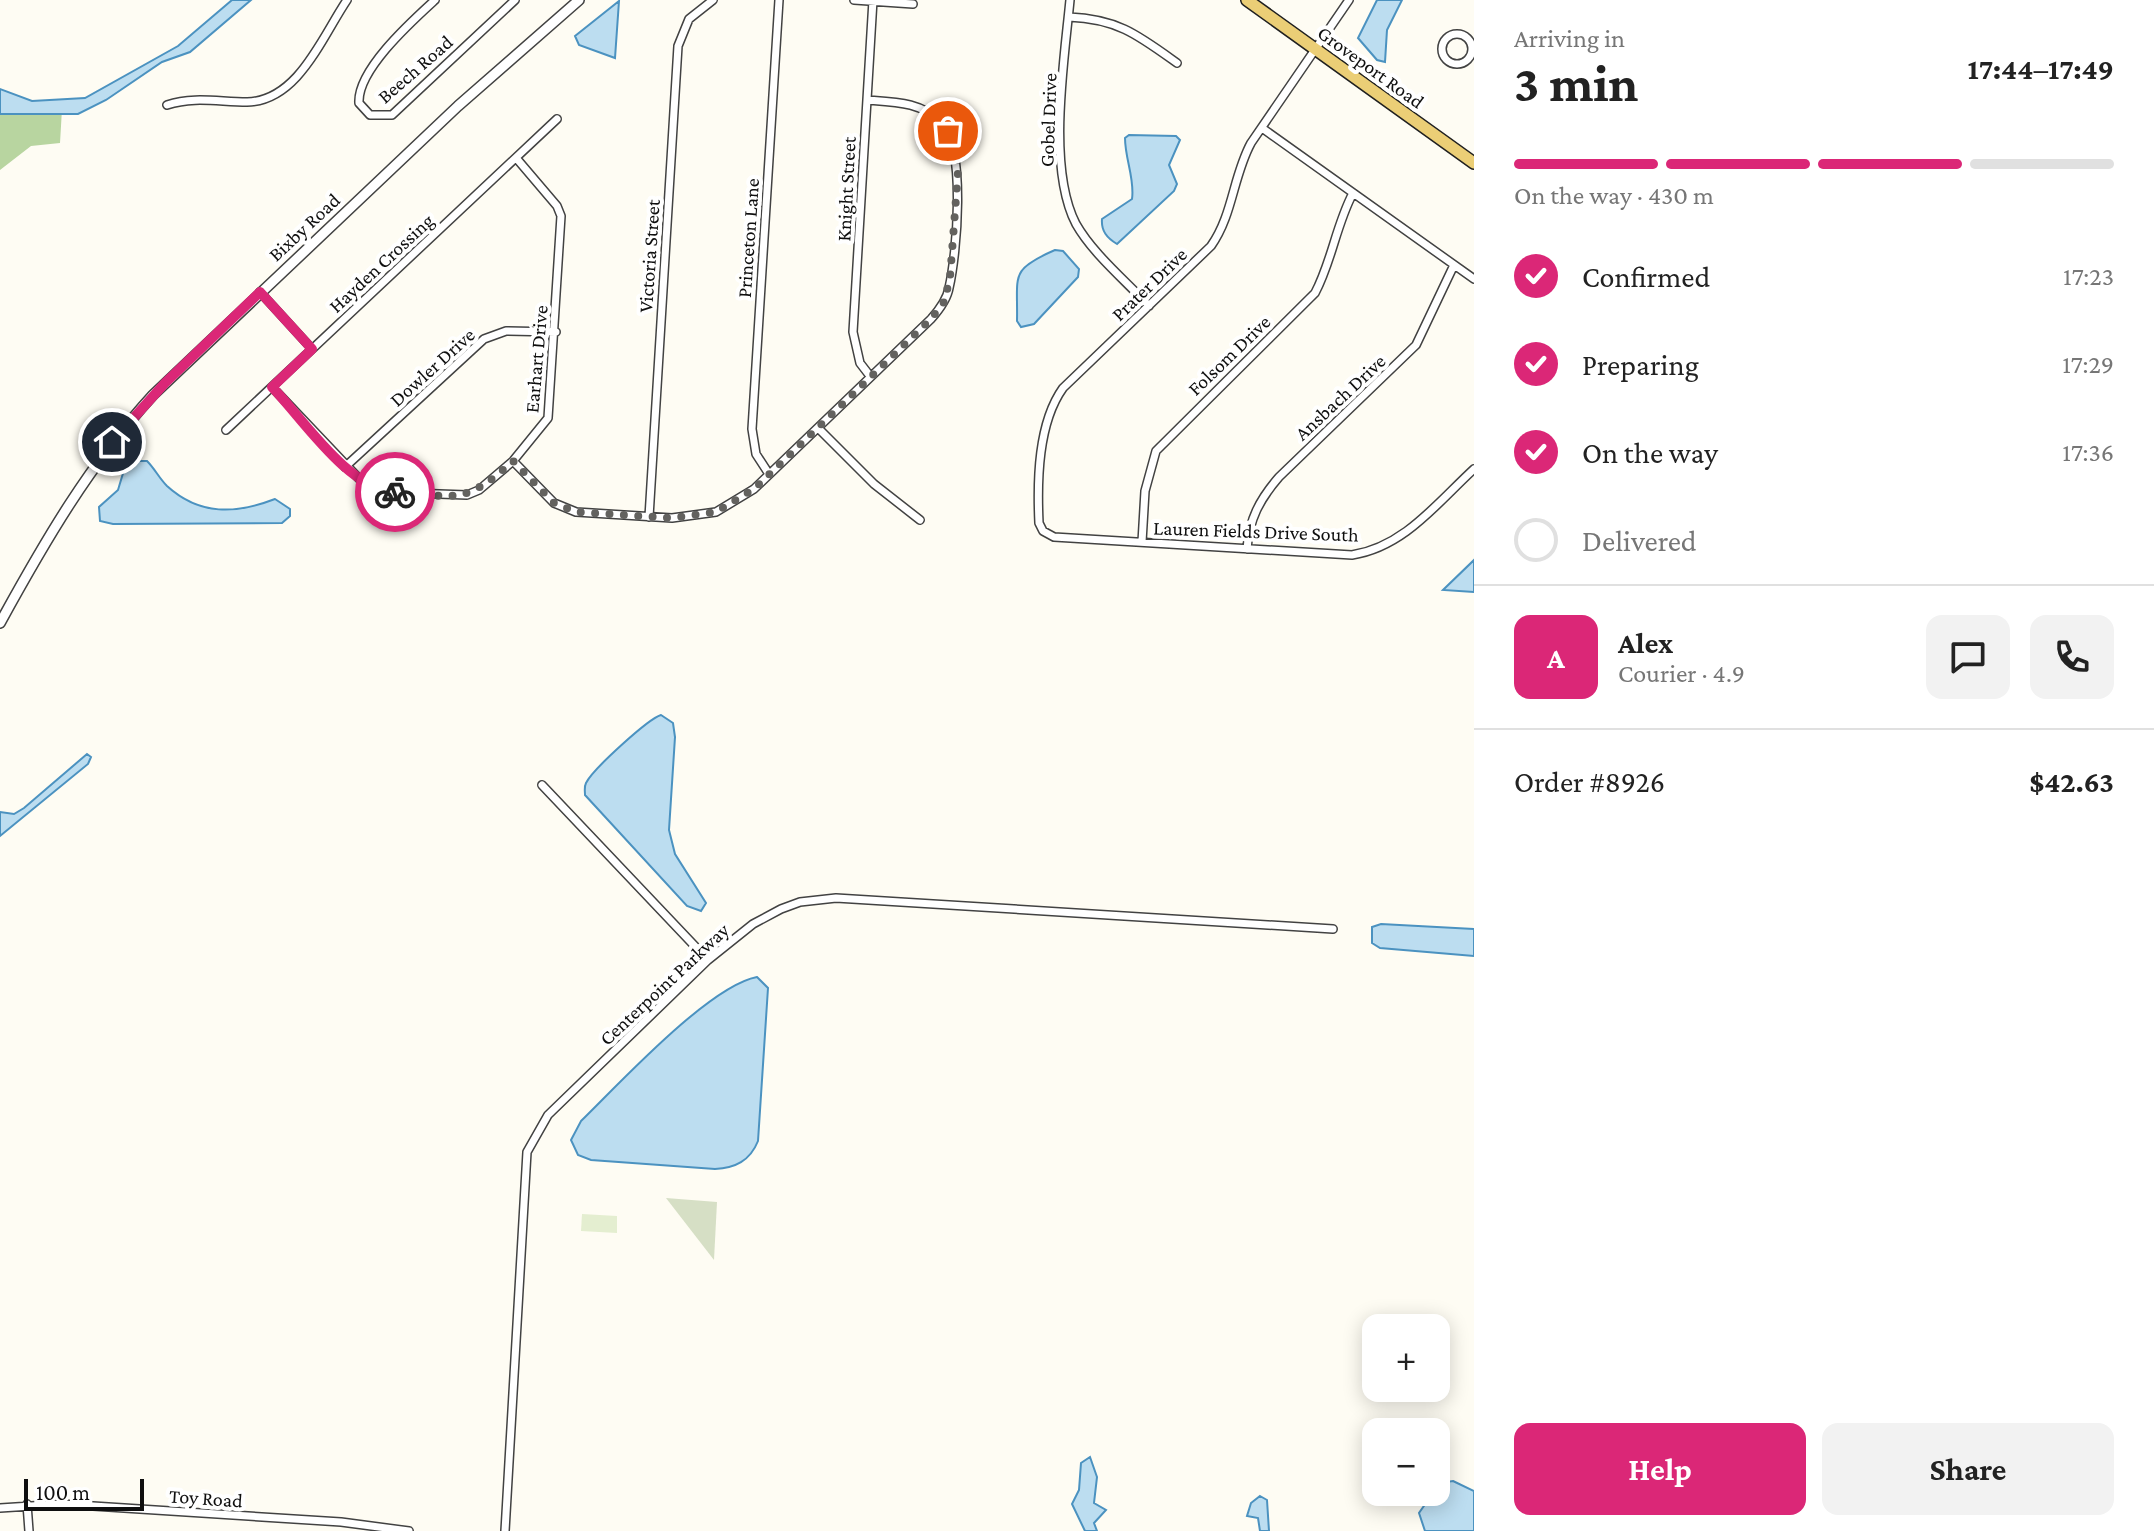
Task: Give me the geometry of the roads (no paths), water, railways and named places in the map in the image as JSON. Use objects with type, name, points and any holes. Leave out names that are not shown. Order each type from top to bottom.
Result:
[{"type":"main road","name":"Groveport Road","points":[[1247,0],[1474,163]]},
{"type":"street","points":[[167,105],[191,99],[248,102],[276,97],[293,82],[347,0]]},
{"type":"street","name":"Beech Road","points":[[435,0],[390,44],[361,86],[359,103],[370,115],[392,115],[515,0]]},
{"type":"street","name":"Bixby Road","points":[[0,623],[64,510],[112,442],[165,383],[518,51],[579,0]]},
{"type":"street","points":[[702,3],[713,0]]},
{"type":"street","name":"Princeton Lane","points":[[769,474],[756,454],[752,429],[779,0]]},
{"type":"street","points":[[854,0],[913,4]]},
{"type":"street","name":"Gobel Drive","points":[[1070,0],[1060,159],[1067,203],[1078,227],[1149,306]]},
{"type":"street","name":"Prater Drive","points":[[1054,537],[1043,531],[1039,519],[1045,421],[1053,402],[1218,236],[1241,165],[1262,128],[1349,0]]},
{"type":"street","name":"Knight Street","points":[[870,376],[856,353],[853,332],[873,1]]},
{"type":"street","name":"Victoria Street","points":[[649,517],[677,55],[685,27],[702,3]]},
{"type":"street","points":[[1069,17],[1110,21],[1123,26],[1177,63]]},
{"type":"street","points":[[1468,38],[1474,28]]},
{"type":"street","points":[[1456,33],[1468,38],[1473,50],[1466,62],[1452,63],[1446,59],[1442,47],[1449,35],[1456,33]]},
{"type":"street","points":[[513,461],[554,503],[564,509],[694,518],[716,512],[736,503],[769,474],[944,302],[950,278],[958,172],[954,143],[935,117],[906,103],[867,100]]},
{"type":"street","name":"Hayden Crossing","points":[[226,430],[557,119]]},
{"type":"street","points":[[1262,128],[1474,279]]},
{"type":"street","name":"Earhart Drive","points":[[272,387],[345,467],[375,490],[460,496],[479,490],[513,461],[539,434],[548,418],[556,332],[561,216],[551,198],[517,159]]},
{"type":"street","name":"Folsom Drive","points":[[1142,542],[1145,491],[1156,451],[1315,293],[1324,276],[1341,216],[1353,193]]},
{"type":"street","name":"Ansbach Drive","points":[[1247,549],[1251,523],[1263,497],[1279,477],[1416,345],[1454,265]]},
{"type":"street","points":[[260,292],[312,349]]},
{"type":"street","name":"Dowler Drive","points":[[345,467],[484,339],[506,331],[556,332]]},
{"type":"street","points":[[818,428],[874,484],[920,520]]},
{"type":"street","name":"Lauren Fields Drive South","points":[[1054,537],[1352,555],[1371,552],[1397,540],[1474,469]]},
{"type":"street","points":[[542,785],[708,960]]},
{"type":"street","name":"Centerpoint Parkway","points":[[505,1531],[527,1152],[548,1115],[708,960],[753,924],[800,902],[836,898],[1333,929]]},
{"type":"street","points":[[27,1504],[29,1531]]},
{"type":"street","name":"Toy Road","points":[[0,1508],[27,1504],[341,1522],[409,1531]]},
{"type":"water","points":[[232,0],[251,0],[190,52],[162,62],[106,100],[78,114],[0,114],[0,89],[32,101],[85,98],[178,46]]},
{"type":"water","points":[[1377,0],[1402,0],[1387,30],[1385,62],[1377,60],[1358,38]]},
{"type":"water","points":[[619,1],[615,58],[579,45],[575,36]]},
{"type":"water","points":[[1129,135],[1176,136],[1180,140],[1169,165],[1177,184],[1174,191],[1117,244],[1105,234],[1102,219],[1132,199],[1125,138]]},
{"type":"water","points":[[1055,250],[1063,251],[1079,269],[1078,277],[1034,324],[1021,327],[1017,321],[1019,276],[1030,263]]},
{"type":"water","points":[[138,461],[147,461],[167,486],[192,503],[232,509],[275,499],[290,509],[290,516],[282,523],[113,524],[100,521],[99,507],[118,490],[124,470]]},
{"type":"water","points":[[1474,560],[1474,592],[1443,590]]},
{"type":"water","points":[[661,715],[673,723],[675,737],[669,830],[675,854],[706,903],[701,911],[687,906],[585,795],[586,783],[599,767],[633,735]]},
{"type":"water","points":[[87,754],[91,757],[88,764],[0,836],[0,812],[14,814],[24,808]]},
{"type":"water","points":[[1381,924],[1474,929],[1474,956],[1380,948],[1372,943],[1372,927]]},
{"type":"water","points":[[757,977],[768,988],[758,1141],[746,1158],[735,1165],[715,1169],[591,1160],[578,1155],[571,1140],[581,1121],[618,1084],[690,1017],[737,984]]},
{"type":"water","points":[[1090,1457],[1097,1477],[1094,1503],[1106,1510],[1094,1523],[1097,1531],[1085,1531],[1072,1504],[1079,1490],[1081,1463]]},
{"type":"water","points":[[1450,1481],[1474,1491],[1474,1531],[1425,1531],[1419,1513],[1424,1506],[1450,1506]]},
{"type":"water","points":[[1260,1496],[1267,1500],[1269,1531],[1260,1531],[1258,1518],[1247,1516],[1251,1503]]}]
